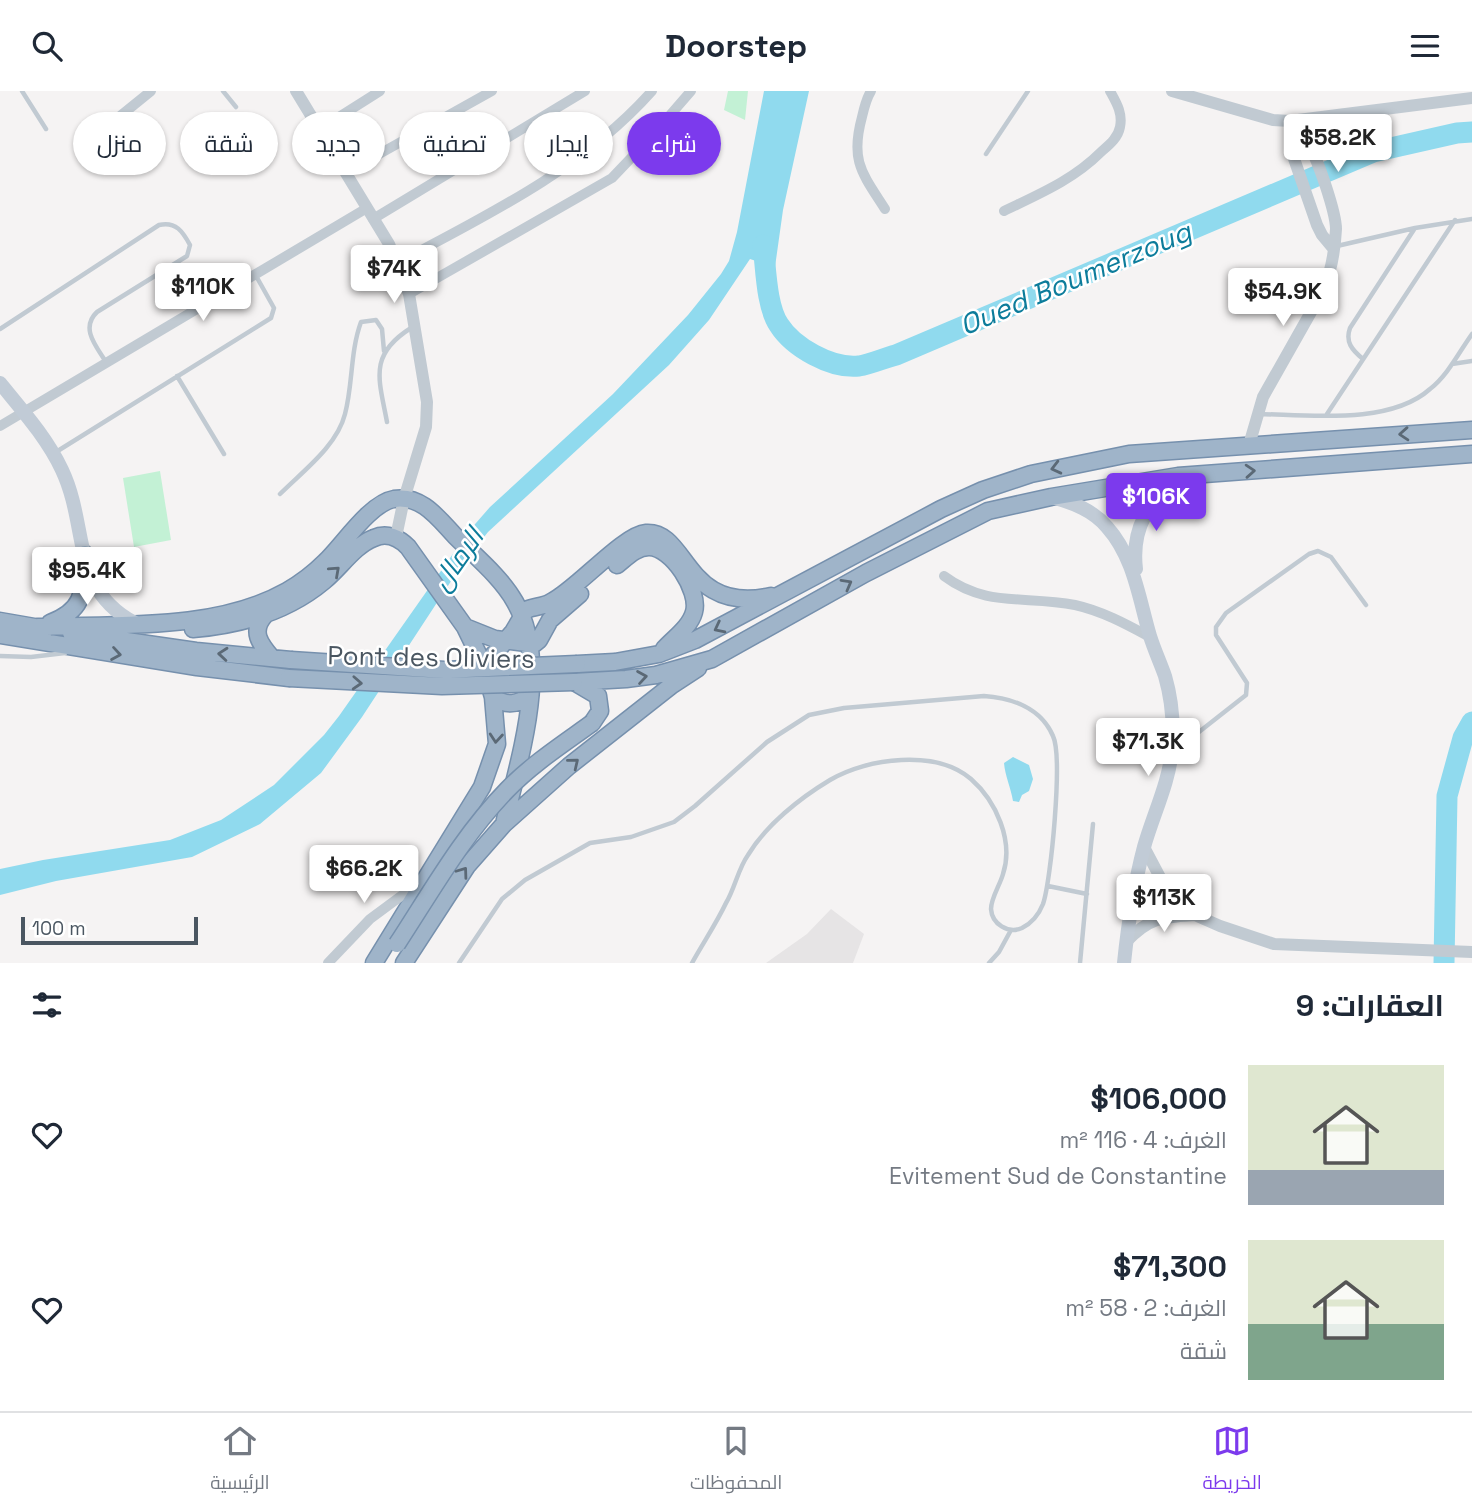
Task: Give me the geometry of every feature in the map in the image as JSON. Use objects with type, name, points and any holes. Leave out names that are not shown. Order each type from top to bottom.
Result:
[{"type":"highway","name":"Pont des Oliviers","points":[[38,627],[133,643],[291,660],[431,670],[615,662],[659,654],[695,640],[941,509],[983,490],[1031,474],[1129,454],[1472,430]]},
{"type":"highway","points":[[404,963],[467,866],[504,824],[569,766],[672,685],[712,659],[866,573],[988,511],[1051,497],[1178,476],[1472,454]]},
{"type":"highway","points":[[0,621],[38,627],[155,624],[207,618],[275,597],[301,582],[325,562],[379,506],[394,499],[424,505],[502,585],[521,615],[530,644],[530,695],[521,755],[504,824]]},
{"type":"highway","points":[[484,666],[517,627],[521,615],[528,609],[551,603],[629,541],[645,533],[654,534],[670,543],[701,582],[720,594],[751,599],[783,593]]},
{"type":"highway","points":[[135,623],[191,629],[219,627],[265,615],[306,594],[374,537],[402,542],[465,627],[484,666],[493,697],[497,744],[482,787],[374,963]]},
{"type":"highway","points":[[465,627],[484,636],[530,644],[539,640],[550,620],[560,610],[631,553],[647,547],[656,547],[670,557],[693,588],[696,602],[689,623],[659,654]]},
{"type":"highway","points":[[38,627],[68,615],[81,600],[85,554]]},
{"type":"highway","points":[[265,615],[259,622],[256,633],[272,658]]},
{"type":"highway","name":"Pont des Oliviers","points":[[0,635],[197,667],[289,678],[429,686],[626,679],[656,675],[712,659]]},
{"type":"highway","points":[[383,963],[459,848],[507,790],[546,755],[592,723],[600,711],[598,696],[573,682]]},
{"type":"highway","points":[[493,697],[512,704],[519,703],[530,695]]},
{"type":"main road","points":[[0,383],[24,412],[65,478],[91,578],[103,599],[117,614],[135,623]]},
{"type":"main road","points":[[1124,963],[1144,847],[1158,808],[1172,753],[1173,721],[1170,696],[1150,637],[1139,591],[1133,549],[1141,520],[1157,495],[1178,476]]},
{"type":"main road","points":[[1051,497],[1073,503],[1106,525],[1118,541],[1139,591]]},
{"type":"street","points":[[125,112],[151,91]]},
{"type":"street","points":[[296,91],[309,112]]},
{"type":"street","points":[[347,112],[380,91]]},
{"type":"street","points":[[385,152],[492,91]]},
{"type":"street","points":[[0,426],[255,274],[370,213],[585,91]]},
{"type":"street","points":[[397,263],[541,183],[605,135],[652,91]]},
{"type":"street","points":[[408,294],[612,178],[691,91]]},
{"type":"street","points":[[871,91],[855,141],[857,157],[868,183],[885,209]]},
{"type":"street","points":[[1004,211],[1076,175],[1114,140],[1121,117],[1110,91]]},
{"type":"street","points":[[1172,91],[1291,126],[1472,98]]},
{"type":"street","points":[[1249,445],[1273,377],[1324,289],[1336,231],[1334,211],[1311,150],[1291,126]]},
{"type":"street","points":[[1291,126],[1290,144],[1293,156],[1322,235],[1332,247]]},
{"type":"street","points":[[348,175],[389,244],[408,294],[427,402],[426,427],[404,499],[402,542]]},
{"type":"street","points":[[944,576],[969,592],[983,596],[1060,603],[1092,610],[1150,637]]},
{"type":"street","points":[[1144,847],[1162,881],[1177,900],[1195,915],[1273,944],[1472,952]]},
{"type":"street","points":[[328,963],[370,919],[426,878]]},
{"type":"street","points":[[1126,942],[1138,929],[1161,917],[1195,915]]},
{"type":"lane","points":[[22,91],[46,129]]},
{"type":"lane","points":[[223,91],[236,107]]},
{"type":"lane","points":[[986,154],[1028,91]]},
{"type":"lane","points":[[1332,247],[1415,228],[1472,219]]},
{"type":"lane","points":[[1326,414],[1455,220]]},
{"type":"lane","points":[[0,330],[159,225],[173,225],[180,230],[190,246],[187,256],[97,312],[90,321],[89,332],[106,363]]},
{"type":"lane","points":[[1363,359],[1350,347],[1350,328],[1415,228]]},
{"type":"lane","points":[[52,455],[271,319],[274,308],[255,274]]},
{"type":"lane","points":[[280,494],[331,442],[345,416],[355,338],[361,322],[376,320],[382,329],[384,351],[379,370],[387,422]]},
{"type":"lane","points":[[384,351],[397,337],[415,326]]},
{"type":"lane","points":[[1258,414],[1370,414],[1402,407],[1430,390],[1472,334]]},
{"type":"lane","points":[[1451,364],[1472,361]]},
{"type":"lane","points":[[177,376],[224,454]]},
{"type":"lane","points":[[1172,753],[1246,695],[1247,683],[1216,635],[1216,627],[1226,613],[1309,554],[1318,551],[1331,557],[1366,605]]},
{"type":"lane","points":[[0,656],[52,655],[86,648]]},
{"type":"lane","points":[[459,963],[502,899],[525,880],[590,843],[631,837],[674,822],[767,742],[809,715],[844,708],[984,696],[1004,698],[1039,715],[1054,736],[1058,758],[1048,886],[1042,906],[1035,918],[1025,926],[1011,930],[998,923],[991,911],[1004,872],[1007,849],[1003,830],[988,798],[970,778],[946,764],[914,759],[894,761],[854,770],[831,779],[792,807],[760,838],[747,856],[727,902],[692,963]]},
{"type":"lane","points":[[1080,963],[1093,824]]},
{"type":"lane","points":[[1048,886],[1087,894]]},
{"type":"lane","points":[[989,963],[999,952],[1011,930]]},
{"type":"shaded area","points":[[831,909],[864,934],[853,963],[766,963],[807,934]]},
{"type":"green space","points":[[728,91],[748,91],[745,120],[724,110]]},
{"type":"green space","points":[[160,471],[171,540],[134,547],[123,478]]},
{"type":"water","name":"الرمال","points":[[764,91],[809,91],[783,210],[774,274],[760,273],[759,262],[750,259],[709,320],[669,365],[488,532],[459,569],[362,717],[321,773],[260,824],[192,857],[56,881],[0,895],[0,869],[170,840],[221,820],[274,785],[324,735],[469,531],[490,507],[613,394],[688,315],[721,274],[729,261],[737,232]]},
{"type":"water","points":[[1013,757],[1029,765],[1033,779],[1029,791],[1022,795],[1019,802],[1013,801],[1004,763]]},
{"type":"waterway","name":"Oued Boumerzoug","points":[[763,245],[771,308],[785,333],[803,348],[825,360],[859,366],[896,355],[1373,152],[1472,132]]},
{"type":"waterway","name":"Oued Boumerzoug","points":[[1444,963],[1447,796],[1463,738],[1472,722]]}]
